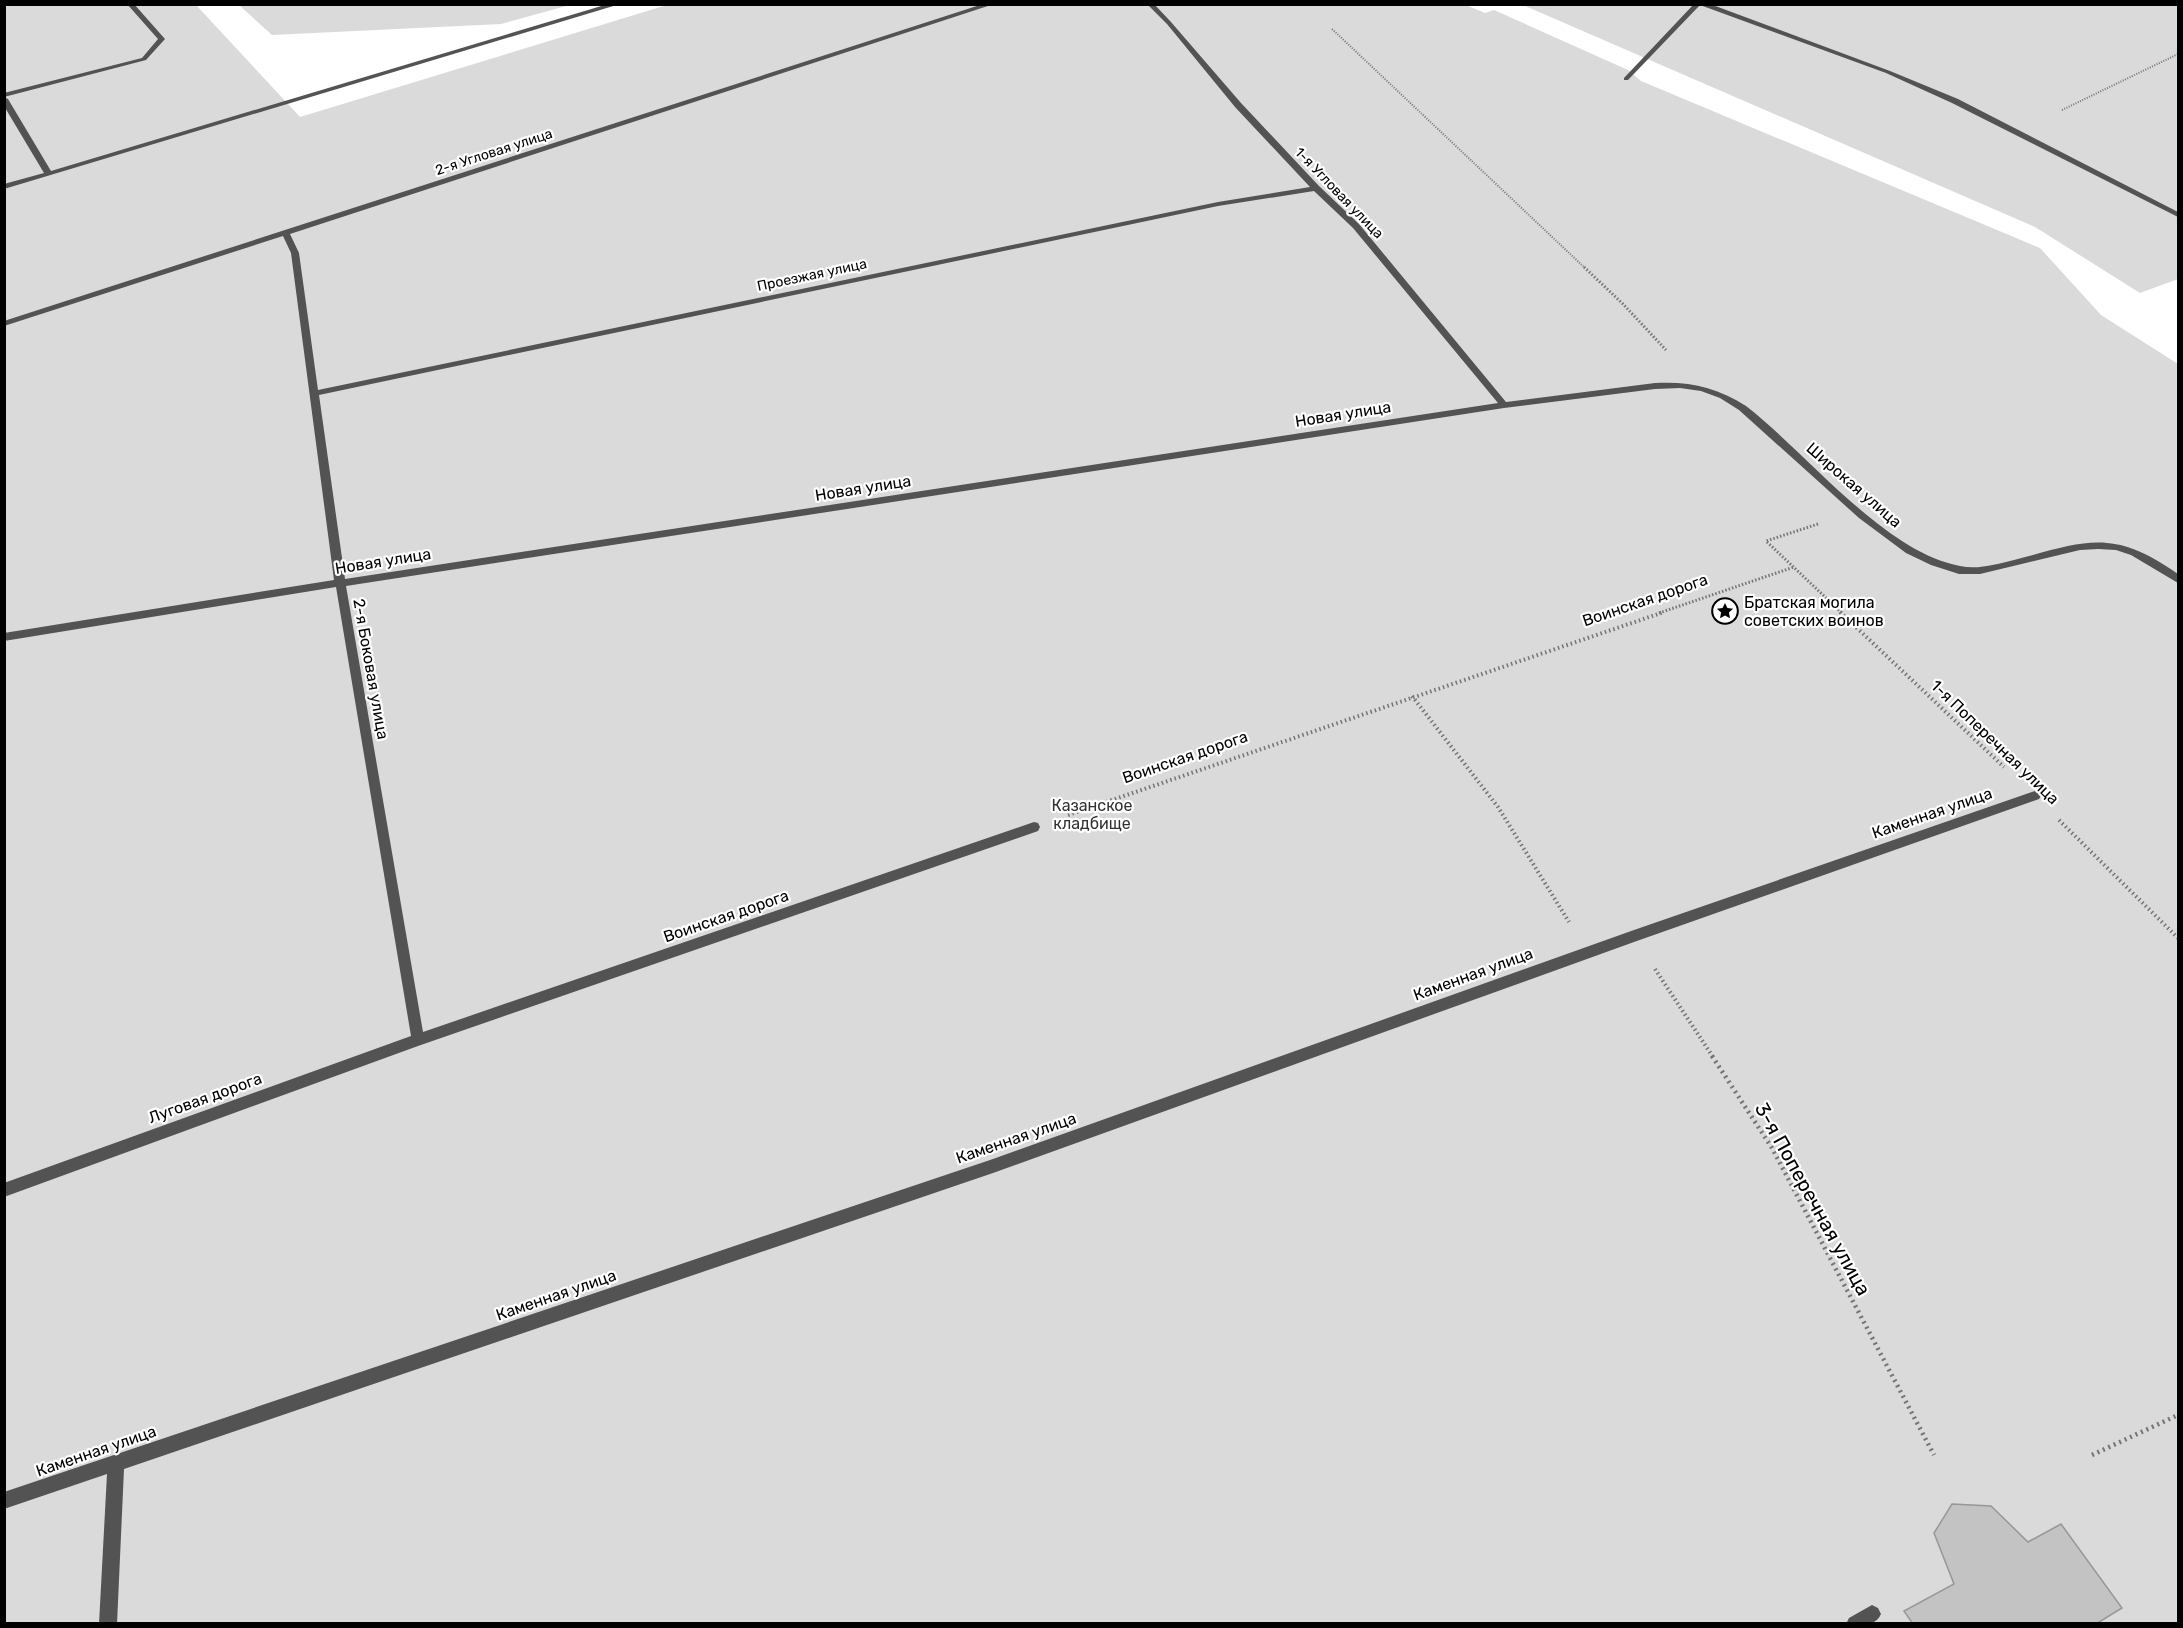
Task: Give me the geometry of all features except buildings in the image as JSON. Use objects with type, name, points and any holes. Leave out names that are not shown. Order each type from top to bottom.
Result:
[{"type":"lane","points":[[49,174],[4,97],[144,59],[162,39],[130,4]]},
{"type":"lane","points":[[4,187],[617,4]]},
{"type":"lane","name":"2-я Угловая улица","points":[[4,324],[991,4]]},
{"type":"lane","name":"1-я Угловая улица","points":[[1150,4],[1169,23],[1238,105],[1316,189],[1356,226],[1503,405]]},
{"type":"lane","points":[[1626,79],[1700,4],[1888,72],[1955,101],[2178,215]]},
{"type":"lane","name":"Проезжая улица","points":[[315,393],[1195,209],[1316,189]]},
{"type":"lane","name":"2-я Боковая улица","points":[[286,233],[296,253],[340,583],[418,1040]]},
{"type":"lane","name":"Новая улица","points":[[4,638],[340,583],[1503,405],[1652,386],[1702,388],[1726,399]]},
{"type":"lane","name":"Широкая улица","points":[[1726,399],[1753,415],[1895,541],[1928,560],[1960,570],[1992,570],[2090,544],[2112,545],[2137,551],[2178,579]]},
{"type":"lane","name":"Каменная улица","points":[[4,1502],[116,1462],[982,1170],[1588,952],[2035,796]]},
{"type":"lane","name":"Воинская дорога","points":[[418,1040],[1034,827]]},
{"type":"lane","name":"Луговая дорога","points":[[4,1190],[418,1040]]},
{"type":"lane","points":[[108,1623],[116,1462]]},
{"type":"lane","points":[[1855,1623],[1872,1614]]},
{"type":"path","points":[[1332,29],[1623,304],[1702,388]]},
{"type":"path","points":[[2062,110],[2178,54]]},
{"type":"path","name":"1-я Поперечная улица","points":[[1859,511],[1767,541],[2035,796],[2178,938]]},
{"type":"path","name":"Воинская дорога","points":[[1034,827],[1794,567]]},
{"type":"path","points":[[1412,696],[1498,807],[1588,952]]},
{"type":"path","name":"3-я Поперечная улица","points":[[1634,936],[1772,1148],[1934,1455]]},
{"type":"path","points":[[2092,1455],[2178,1416]]},
{"type":"green space","name":"Казанское кладбище","points":[[5,5],[196,5],[300,117],[667,5],[1466,5],[1485,13],[1494,10],[1628,70],[1641,81],[2040,248],[2101,315],[2178,364],[2178,1623],[5,1624]]},
{"type":"green space","points":[[239,5],[570,5],[501,24],[272,35]]},
{"type":"green space","points":[[1523,5],[2178,5],[2178,279],[2140,293],[2035,227]]},
{"type":"place","name":"Братская могила советских воинов","points":[[1725,611]]}]
